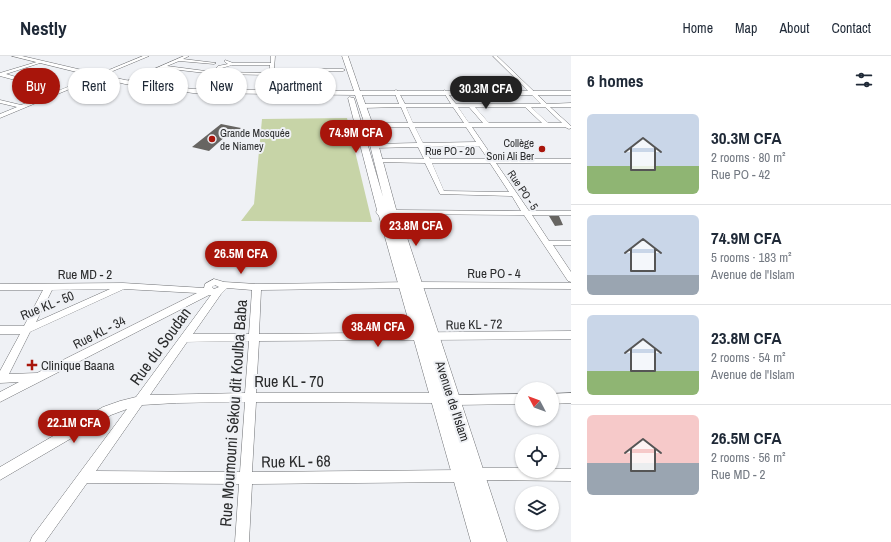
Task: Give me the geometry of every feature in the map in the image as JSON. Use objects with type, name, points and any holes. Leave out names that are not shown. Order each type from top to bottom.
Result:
[{"type":"main road","points":[[15,56],[39,62],[56,64]]},
{"type":"main road","points":[[26,56],[72,68]]},
{"type":"main road","points":[[340,56],[353,92]]},
{"type":"main road","points":[[345,56],[346,72]]},
{"type":"main road","points":[[120,81],[166,88],[221,92],[255,92]]},
{"type":"main road","points":[[347,84],[353,92]]},
{"type":"main road","points":[[188,87],[255,92]]},
{"type":"main road","points":[[336,92],[353,92]]},
{"type":"main road","points":[[336,92],[571,92]]},
{"type":"main road","name":"Avenue de l'Islam","points":[[353,92],[362,106],[368,125],[378,161],[389,212]]},
{"type":"main road","name":"Avenue de l'Islam","points":[[353,92],[426,337],[453,400],[498,542]]},
{"type":"main road","name":"Avenue de l'Islam","points":[[426,337],[437,398],[480,542]]},
{"type":"street","points":[[118,68],[147,56]]},
{"type":"street","points":[[161,67],[187,56]]},
{"type":"street","points":[[226,61],[229,56]]},
{"type":"street","points":[[272,56],[272,68]]},
{"type":"street","points":[[495,56],[569,127]]},
{"type":"street","points":[[179,60],[214,63],[226,61],[232,64]]},
{"type":"street","points":[[0,75],[39,62]]},
{"type":"street","points":[[214,63],[220,67],[232,64],[273,64]]},
{"type":"street","points":[[161,67],[196,71]]},
{"type":"street","points":[[336,72],[346,72]]},
{"type":"street","points":[[0,75],[12,78]]},
{"type":"street","points":[[3,81],[12,79]]},
{"type":"street","points":[[60,91],[68,88]]},
{"type":"street","points":[[396,92],[442,193],[514,194]]},
{"type":"street","name":"Rue PO - 5","points":[[445,92],[571,279]]},
{"type":"street","points":[[0,101],[21,107]]},
{"type":"street","points":[[0,116],[28,104]]},
{"type":"street","points":[[526,105],[547,125]]},
{"type":"street","points":[[362,106],[571,105]]},
{"type":"street","points":[[471,106],[487,125]]},
{"type":"street","points":[[368,125],[547,125],[569,127]]},
{"type":"street","points":[[374,146],[481,144]]},
{"type":"street","name":"Rue PO - 20","points":[[378,161],[571,161]]},
{"type":"street","points":[[389,212],[571,213]]},
{"type":"street","points":[[547,244],[571,243]]},
{"type":"street","name":"Rue PO - 4","points":[[410,285],[571,286]]},
{"type":"street","name":"Rue MD - 2","points":[[170,288],[214,289],[410,285]]},
{"type":"street","name":"Rue MD - 2","points":[[0,287],[123,286],[214,289]]},
{"type":"street","name":"Rue KL - 50","points":[[0,330],[26,330],[123,286]]},
{"type":"street","points":[[1,379],[49,287]]},
{"type":"street","name":"Rue Moumouni Sékou dit Koulba Baba","points":[[242,542],[257,287]]},
{"type":"street","points":[[184,289],[189,301]]},
{"type":"street","name":"Rue KL - 34","points":[[0,397],[214,289]]},
{"type":"street","name":"Rue du Soudan","points":[[37,542],[186,338],[209,304],[214,289]]},
{"type":"street","name":"Rue KL - 72","points":[[186,338],[571,335]]},
{"type":"street","points":[[1,379],[38,377]]},
{"type":"street","name":"Rue KL - 70","points":[[0,474],[118,405],[141,400],[250,397],[437,398]]},
{"type":"street","points":[[559,399],[571,398]]},
{"type":"street","points":[[453,400],[515,399]]},
{"type":"street","points":[[476,474],[571,475]]},
{"type":"street","name":"Rue KL - 68","points":[[84,477],[245,478],[460,476]]},
{"type":"green space","points":[[347,118],[372,222],[241,221],[254,204],[262,119]]},
{"type":"building","name":"Grande Mosquée de Niamey","points":[[221,124],[241,128],[231,136],[227,135],[209,151],[192,147]]},
{"type":"building","points":[[549,216],[559,216],[563,225],[555,226]]},
{"type":"place","name":"Grande Mosquée de Niamey","points":[[212,139]]},
{"type":"place","name":"Collège Soni Ali Ber","points":[[542,149]]},
{"type":"place","name":"Clinique Baana","points":[[32,365]]}]
